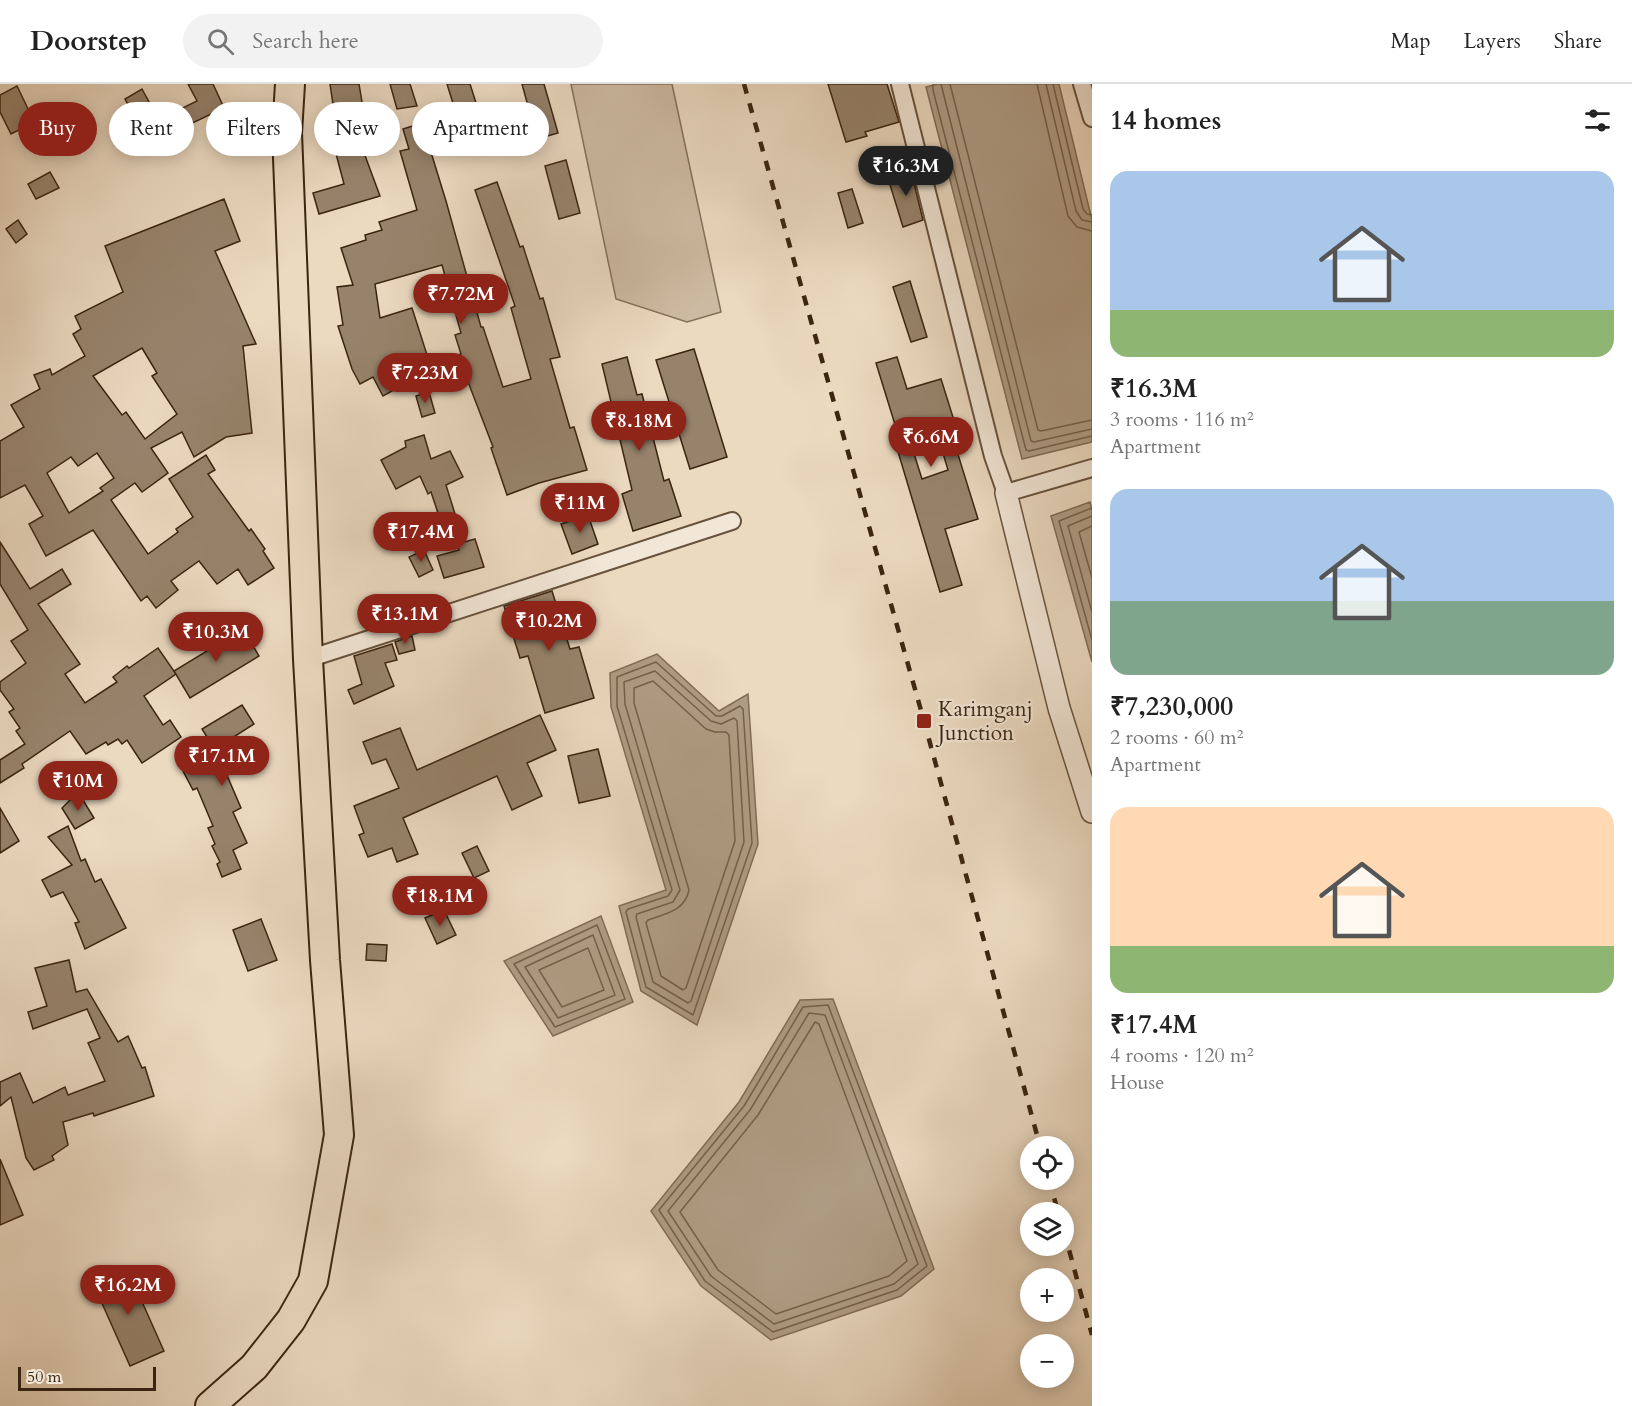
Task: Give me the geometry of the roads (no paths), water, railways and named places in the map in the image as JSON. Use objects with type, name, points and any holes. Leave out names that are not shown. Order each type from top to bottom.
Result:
[{"type":"highway","points":[[210,1406],[254,1367],[291,1320],[313,1281],[339,1135],[308,659],[288,133],[290,84]]},
{"type":"street","points":[[900,84],[1059,708],[1092,812]]},
{"type":"street","points":[[1082,84],[1092,117]]},
{"type":"street","points":[[1006,493],[1092,468]]},
{"type":"street","points":[[308,659],[732,521]]},
{"type":"water","points":[[938,84],[1059,84],[1092,220],[1092,442],[1022,459],[926,87]]},
{"type":"water","points":[[1090,502],[1092,510],[1092,662],[1051,516]]},
{"type":"water","points":[[657,654],[719,711],[748,694],[758,844],[697,1025],[641,991],[619,906],[666,890],[611,707],[610,673]]},
{"type":"water","points":[[601,916],[633,1002],[553,1036],[504,961]]},
{"type":"water","points":[[833,999],[934,1269],[901,1296],[771,1340],[701,1286],[651,1211],[739,1102],[800,1000]]},
{"type":"railway","points":[[744,84],[924,721],[1037,1136]]},
{"type":"railway","points":[[1052,1190],[1055,1202]]},
{"type":"railway","points":[[1071,1256],[1092,1335]]},
{"type":"place","name":"Karimganj Junction","points":[[924,721]]}]
